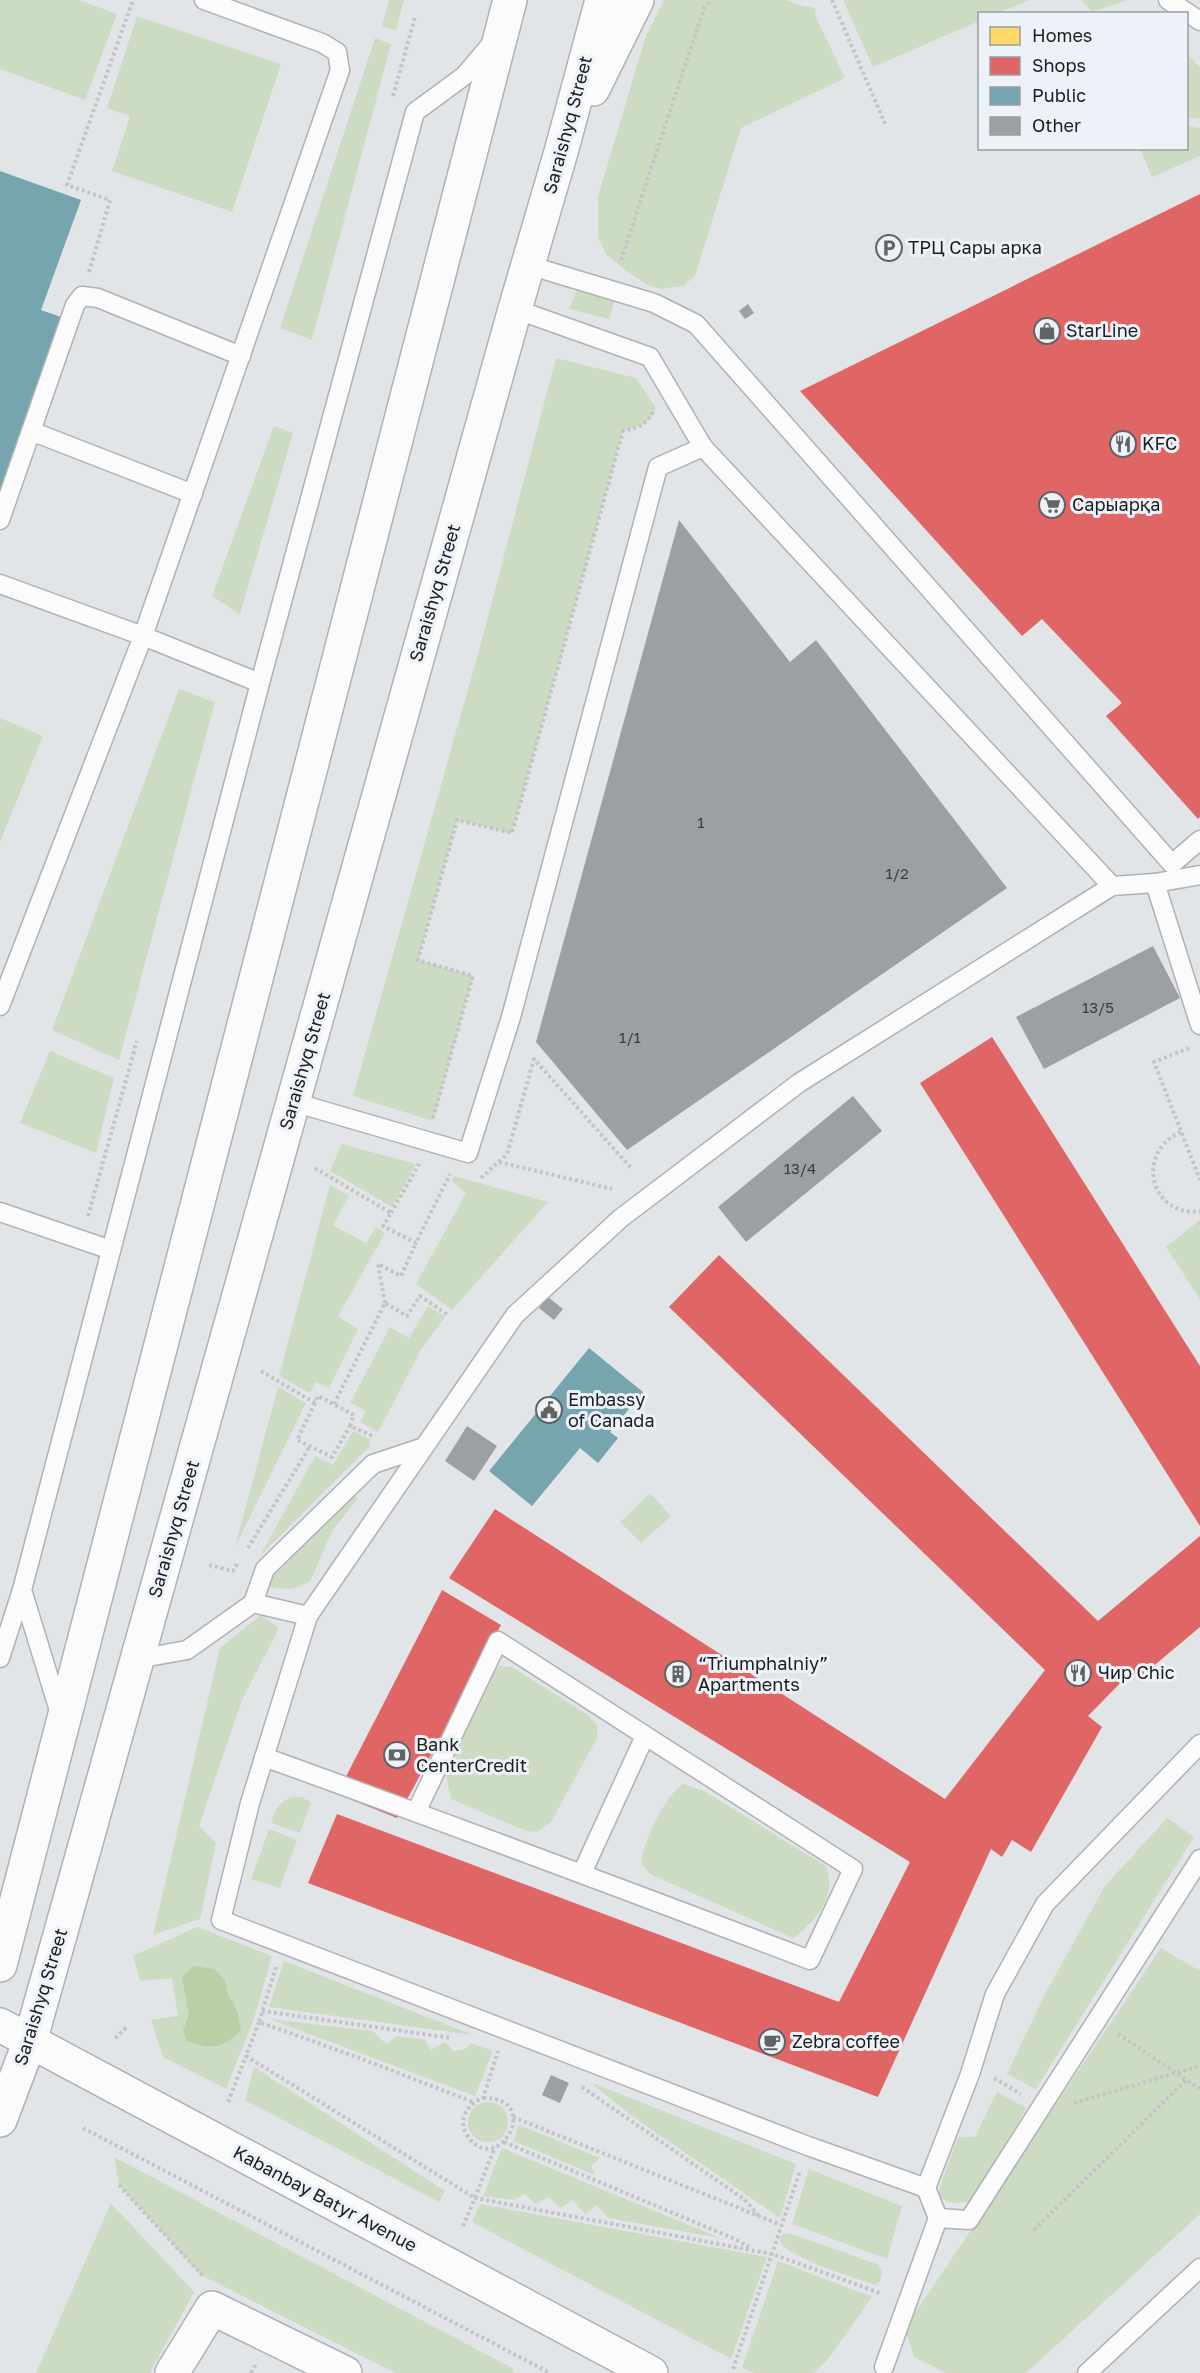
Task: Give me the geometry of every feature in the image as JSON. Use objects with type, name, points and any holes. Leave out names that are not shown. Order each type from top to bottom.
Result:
[{"type":"main road","points":[[494,0],[501,33]]},
{"type":"main road","points":[[0,1965],[510,0]]},
{"type":"main road","name":"Saraishyq Street","points":[[0,2120],[30,2041],[602,0]]},
{"type":"main road","points":[[561,152],[637,0]]},
{"type":"main road","name":"Kabanbay Batyr Avenue","points":[[0,2025],[618,2363],[651,2373]]},
{"type":"main road","points":[[172,2373],[212,2308],[345,2373]]},
{"type":"lane","points":[[0,1006],[143,636],[340,70],[337,52],[322,43],[204,0]]},
{"type":"lane","points":[[1168,0],[1186,12]]},
{"type":"lane","points":[[0,1658],[22,1590],[260,683],[415,112],[464,76],[501,33]]},
{"type":"lane","points":[[528,265],[654,303],[696,324],[1172,864],[1200,840]]},
{"type":"lane","points":[[0,520],[75,305],[82,296],[98,298],[241,356]]},
{"type":"lane","points":[[515,309],[650,357],[703,447],[1113,886]]},
{"type":"lane","points":[[31,431],[193,494]]},
{"type":"lane","points":[[293,1102],[468,1153],[511,1017],[658,467],[703,447]]},
{"type":"lane","points":[[0,584],[143,636],[260,683]]},
{"type":"lane","points":[[926,2188],[808,2146],[221,1920],[250,1803],[308,1616],[515,1315],[621,1218],[799,1083],[1113,886],[1155,883],[1200,875]]},
{"type":"lane","points":[[1155,883],[1200,1025]]},
{"type":"lane","points":[[0,1212],[111,1250]]},
{"type":"lane","points":[[137,1659],[187,1650],[254,1603],[265,1569],[373,1464],[424,1447]]},
{"type":"lane","points":[[22,1590],[62,1721]]},
{"type":"lane","points":[[254,1603],[308,1616]]},
{"type":"lane","points":[[264,1757],[582,1873],[810,1960],[853,1869],[498,1641],[416,1812]]},
{"type":"lane","points":[[582,1873],[645,1736]]},
{"type":"lane","points":[[886,2371],[939,2218],[926,2188],[970,2074],[995,1994],[1046,1904],[1200,1744]]},
{"type":"lane","points":[[939,2218],[969,2220],[1200,1859]]},
{"type":"lane","points":[[1086,2373],[1200,2268]]},
{"type":"path","points":[[82,296],[111,200],[67,185],[133,0]]},
{"type":"path","points":[[621,260],[704,8],[712,0]]},
{"type":"path","points":[[832,0],[886,126]]},
{"type":"path","points":[[433,1121],[473,976],[418,960],[457,820],[513,833],[623,431],[637,428],[649,421],[656,408]]},
{"type":"path","points":[[1191,1047],[1154,1062],[1200,1180]]},
{"type":"path","points":[[481,1178],[507,1154],[534,1059],[632,1169]]},
{"type":"path","points":[[1181,1132],[1169,1137],[1158,1152],[1153,1166],[1153,1182],[1161,1196],[1175,1207],[1191,1213],[1200,1211]]},
{"type":"path","points":[[416,1243],[383,1226],[421,1161]]},
{"type":"path","points":[[498,1162],[612,1189]]},
{"type":"path","points":[[315,1168],[391,1213]]},
{"type":"path","points":[[334,1404],[385,1303],[378,1264],[401,1276],[452,1170]]},
{"type":"path","points":[[385,1303],[407,1316],[420,1296],[448,1315]]},
{"type":"path","points":[[261,1371],[315,1403]]},
{"type":"path","points":[[318,1396],[354,1415],[332,1457],[297,1440],[315,1403],[318,1396]]},
{"type":"path","points":[[350,1426],[375,1437],[379,1462]]},
{"type":"path","points":[[245,1552],[310,1446]]},
{"type":"path","points":[[209,1565],[233,1571],[239,1562]]},
{"type":"path","points":[[228,2102],[259,2022],[283,1943]]},
{"type":"path","points":[[262,2011],[460,2039]]},
{"type":"path","points":[[259,2022],[474,2102]]},
{"type":"path","points":[[115,2038],[128,2026]]},
{"type":"path","points":[[1117,2034],[1200,2089]]},
{"type":"path","points":[[490,2046],[508,2054]]},
{"type":"path","points":[[483,2098],[498,2050]]},
{"type":"path","points":[[246,2056],[475,2198],[772,2253],[880,2293]]},
{"type":"path","points":[[1034,2230],[1186,2080]]},
{"type":"path","points":[[577,2081],[585,2091],[744,2199],[760,2217]]},
{"type":"path","points":[[483,2098],[499,2100],[506,2105],[513,2117],[513,2127],[504,2142],[495,2147],[481,2147],[474,2144],[464,2130],[465,2114],[474,2102],[483,2098]]},
{"type":"path","points":[[513,2117],[781,2225]]},
{"type":"path","points":[[83,2128],[550,2373]]},
{"type":"path","points":[[504,2142],[735,2239],[753,2250]]},
{"type":"path","points":[[733,2369],[808,2146]]},
{"type":"path","points":[[463,2226],[495,2147]]},
{"type":"green space","points":[[0,0],[79,0],[117,14],[85,100],[0,69]]},
{"type":"green space","points":[[389,0],[404,0],[396,30],[382,26]]},
{"type":"green space","points":[[664,0],[787,0],[816,8],[815,15],[845,78],[741,128],[695,276],[683,286],[661,289],[649,286],[606,254],[598,237],[598,197],[646,35]]},
{"type":"green space","points":[[843,0],[1030,0],[1000,12],[978,12],[978,21],[873,67]]},
{"type":"green space","points":[[1081,0],[1127,0],[1092,12]]},
{"type":"green space","points":[[137,16],[281,64],[232,212],[112,171],[130,116],[107,108]]},
{"type":"green space","points":[[375,38],[391,44],[312,340],[280,328]]},
{"type":"green space","points":[[1188,55],[1200,68],[1200,119],[1188,117]]},
{"type":"green space","points":[[1188,126],[1200,128],[1200,156],[1152,177],[1140,150],[1188,150]]},
{"type":"green space","points":[[579,286],[615,299],[609,319],[569,309]]},
{"type":"green space","points":[[556,358],[636,378],[656,408],[643,424],[623,431],[512,833],[457,820],[418,960],[473,976],[433,1121],[353,1096],[480,647]]},
{"type":"green space","points":[[274,426],[293,433],[240,614],[212,596]]},
{"type":"green space","points":[[179,689],[215,702],[119,1060],[52,1030]]},
{"type":"green space","points":[[0,718],[43,736],[0,842]]},
{"type":"green space","points":[[50,1051],[114,1078],[96,1153],[20,1123]]},
{"type":"green space","points":[[342,1144],[416,1164],[392,1207],[330,1171]]},
{"type":"green space","points":[[454,1176],[548,1202],[452,1310],[416,1284],[466,1193],[452,1181]]},
{"type":"green space","points":[[330,1185],[349,1196],[333,1225],[366,1243],[376,1227],[385,1233],[338,1316],[358,1329],[329,1388],[316,1382],[310,1393],[279,1376]]},
{"type":"green space","points":[[1200,1220],[1200,1299],[1166,1247]]},
{"type":"green space","points":[[428,1306],[445,1317],[422,1348],[378,1432],[360,1422],[366,1411],[350,1403],[390,1327],[409,1338]]},
{"type":"green space","points":[[278,1387],[306,1403],[235,1547]]},
{"type":"green space","points":[[353,1431],[370,1439],[370,1446],[260,1556],[315,1456],[333,1465]]},
{"type":"green space","points":[[650,1493],[671,1516],[641,1543],[620,1522]]},
{"type":"green space","points":[[352,1496],[358,1498],[332,1531],[310,1582],[292,1589],[265,1587],[279,1569]]},
{"type":"green space","points":[[261,1615],[279,1628],[242,1700],[199,1826],[216,1843],[200,1919],[153,1935],[220,1648]]},
{"type":"green space","points":[[500,1666],[512,1667],[588,1715],[597,1725],[597,1738],[551,1822],[537,1832],[526,1831],[451,1799],[446,1774],[453,1752],[494,1669]]},
{"type":"green space","points":[[683,1784],[704,1791],[826,1866],[829,1887],[823,1906],[810,1924],[793,1938],[650,1874],[641,1862],[646,1842],[656,1819],[669,1798]]},
{"type":"green space","points":[[292,1797],[301,1797],[311,1802],[300,1833],[271,1823],[278,1807]]},
{"type":"green space","points":[[1167,1818],[1194,1837],[1036,2089],[1007,2074],[1046,1992],[1105,1886]]},
{"type":"green space","points":[[269,1829],[297,1840],[280,1888],[251,1879]]},
{"type":"green space","points":[[197,1927],[272,1956],[254,2019],[226,2089],[163,2057],[151,2020],[178,2016],[172,1978],[140,1981],[133,1956]]},
{"type":"green space","points":[[1161,1948],[1200,1971],[1200,2214],[1026,2373],[946,2373],[914,2357],[905,2328]]},
{"type":"green space","points":[[284,1961],[473,2035],[269,2007]]},
{"type":"green space","points":[[194,1966],[214,1969],[225,1980],[228,1996],[238,2014],[241,2030],[228,2041],[216,2046],[203,2046],[187,2041],[183,2031],[189,2014],[182,1977]]},
{"type":"green space","points":[[269,2019],[373,2031],[386,2044],[397,2036],[425,2040],[431,2050],[445,2042],[454,2051],[465,2049],[471,2043],[493,2051],[475,2096]]},
{"type":"green space","points":[[254,2067],[445,2191],[439,2202],[245,2100]]},
{"type":"green space","points":[[590,2082],[796,2164],[780,2218],[629,2114]]},
{"type":"green space","points":[[997,2092],[1026,2108],[976,2200],[960,2203],[946,2201],[937,2195],[958,2137],[975,2137]]},
{"type":"green space","points":[[488,2102],[502,2108],[508,2122],[502,2136],[488,2142],[474,2136],[468,2122],[474,2108]]},
{"type":"green space","points":[[519,2125],[600,2158],[591,2166],[595,2175],[513,2141]]},
{"type":"green space","points":[[502,2148],[720,2238],[608,2218],[597,2205],[585,2214],[573,2200],[561,2208],[548,2197],[536,2204],[524,2194],[514,2200],[483,2196]]},
{"type":"green space","points":[[114,2157],[512,2368],[514,2373],[396,2373],[201,2275],[119,2185]]},
{"type":"green space","points":[[809,2169],[902,2206],[887,2259],[792,2224]]},
{"type":"green space","points":[[111,2203],[194,2292],[150,2373],[36,2373]]},
{"type":"green space","points":[[480,2204],[767,2257],[731,2359],[472,2222]]},
{"type":"green space","points":[[789,2233],[877,2264],[882,2272],[880,2281],[875,2285],[797,2255],[780,2242],[782,2234]]},
{"type":"green space","points":[[778,2261],[872,2297],[826,2362],[813,2373],[754,2373],[742,2368]]},
{"type":"building: Homes","points":[[708,740],[784,837],[695,907],[619,809]]},
{"type":"building: Homes","points":[[902,790],[980,886],[892,957],[815,861]]},
{"type":"building: Homes","points":[[637,955],[713,1052],[624,1122],[548,1024]]},
{"type":"building: Shops","name":"Сарыарқа","points":[[1200,194],[1200,817],[1198,819],[1106,716],[1122,703],[1042,619],[1022,636],[800,391]]},
{"type":"building: Shops","points":[[992,1037],[1200,1366],[1200,1526],[920,1083]]},
{"type":"building: Shops","name":"“Triumphalniy” Apartments","points":[[719,1255],[1098,1621],[1200,1536],[1200,1627],[1138,1679],[1132,1671],[1088,1716],[1102,1727],[1031,1852],[1012,1840],[1002,1857],[991,1849],[878,2097],[308,1883],[337,1814],[839,2002],[910,1862],[449,1578],[495,1509],[945,1799],[1045,1670],[669,1307]]},
{"type":"building: Shops","points":[[442,1590],[501,1625],[397,1818],[337,1794]]},
{"type":"building: Public","points":[[0,171],[81,200],[41,310],[64,318],[0,489]]},
{"type":"building: Public","points":[[589,1348],[643,1392],[610,1432],[618,1438],[598,1463],[580,1448],[532,1506],[489,1471]]},
{"type":"building: Other","points":[[748,304],[754,313],[745,319],[739,311]]},
{"type":"building: Other","points":[[679,520],[790,662],[816,640],[1007,888],[627,1150],[536,1042]]},
{"type":"building: Other","points":[[1153,946],[1180,998],[1044,1069],[1016,1017]]},
{"type":"building: Other","points":[[853,1096],[882,1131],[746,1242],[718,1207]]},
{"type":"building: Other","points":[[548,1297],[563,1309],[554,1320],[539,1308]]},
{"type":"building: Other","points":[[467,1426],[497,1446],[474,1481],[445,1461]]},
{"type":"building: Other","points":[[551,2075],[569,2083],[560,2103],[542,2095]]},
{"type":"place","name":"ТРЦ Сары арка","points":[[889,248]]},
{"type":"place","name":"StarLine","points":[[1047,331]]},
{"type":"place","name":"KFC","points":[[1123,444]]},
{"type":"place","name":"Сарыарқа","points":[[1052,505]]},
{"type":"place","name":"Embassy of Canada","points":[[549,1410]]},
{"type":"place","name":"Чир Chic","points":[[1078,1673]]},
{"type":"place","name":"“Triumphalniy” Apartments","points":[[678,1674]]},
{"type":"place","name":"Bank CenterCredit","points":[[397,1755]]},
{"type":"place","name":"Zebra coffee","points":[[772,2042]]}]
